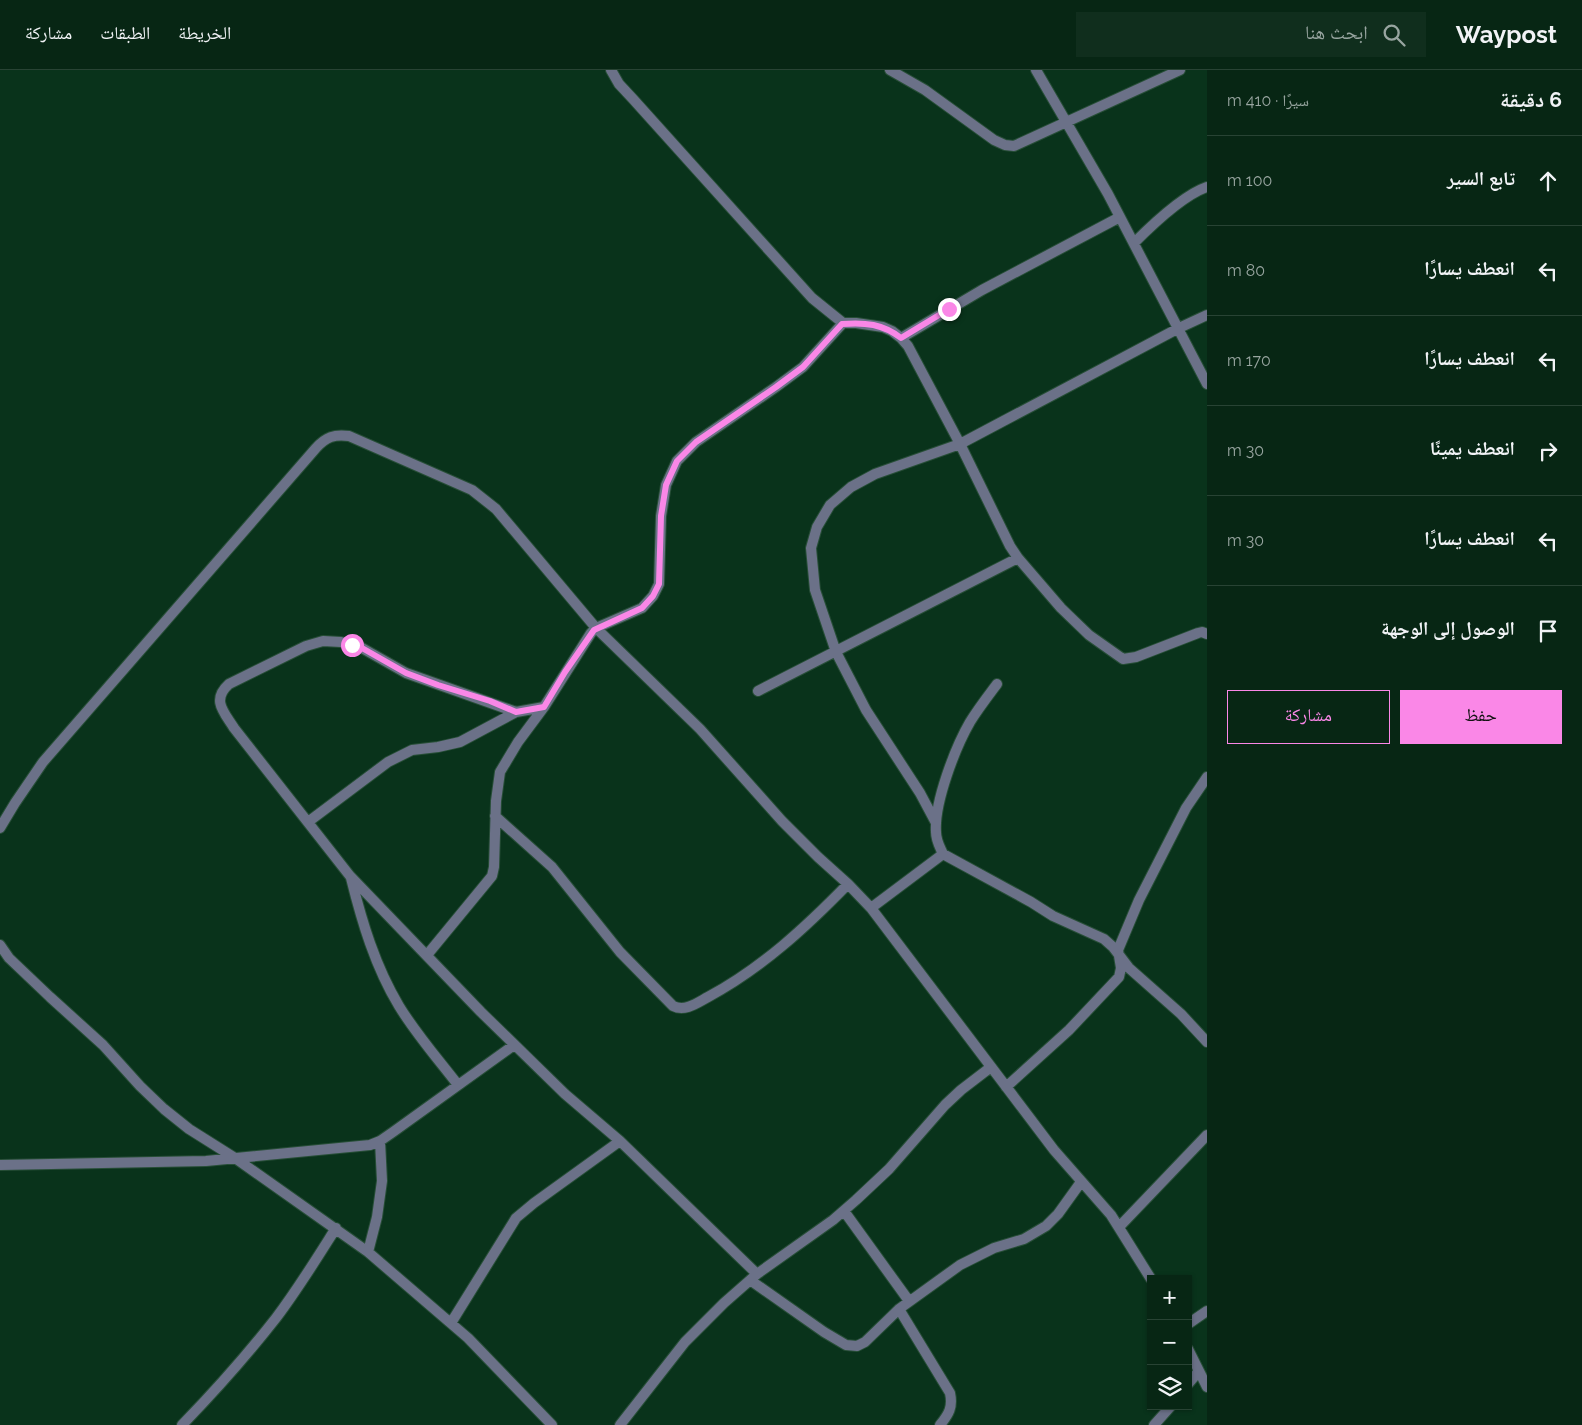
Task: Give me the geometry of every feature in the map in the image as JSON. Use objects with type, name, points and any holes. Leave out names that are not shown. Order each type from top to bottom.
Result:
[{"type":"street","points":[[611,70],[628,94],[812,298],[842,324],[875,324],[892,331],[908,346],[960,444],[1010,546],[1060,608],[1082,629],[1123,659],[1136,657],[1198,633],[1206,632]]},
{"type":"street","points":[[890,70],[925,90],[994,140],[1005,145],[1014,146],[1180,70]]},
{"type":"street","points":[[1036,70],[1120,217],[1207,384]]},
{"type":"street","points":[[1134,243],[1161,218],[1195,193],[1207,187]]},
{"type":"street","points":[[901,338],[982,290],[1120,217]]},
{"type":"street","points":[[936,824],[920,793],[866,710],[836,652],[815,590],[811,548],[818,527],[830,505],[851,487],[874,474],[960,444],[1179,328],[1207,316]]},
{"type":"street","points":[[427,955],[492,876],[494,868],[495,816],[500,772],[518,742],[544,707],[591,633],[596,628],[642,608],[653,596],[659,584],[661,516],[666,485],[677,461],[696,442],[803,367],[842,324]]},
{"type":"street","points":[[0,828],[43,762],[303,462],[322,442],[330,437],[339,435],[349,436],[472,490],[496,509],[596,628],[700,729],[782,821],[871,908],[1054,1150],[1111,1214],[1149,1275]]},
{"type":"street","points":[[758,691],[1018,558]]},
{"type":"street","points":[[516,712],[490,701],[406,673],[362,648],[341,642],[323,641],[306,646],[229,684],[222,690],[220,696],[222,710],[234,728],[350,876],[514,1045],[565,1094],[620,1141],[753,1277],[824,1332],[846,1345],[853,1346],[865,1342],[909,1301],[934,1282],[977,1256],[1024,1238],[1046,1226],[1058,1214],[1081,1182]]},
{"type":"street","points":[[997,684],[971,721],[959,743],[949,769],[936,824],[938,843],[943,854],[1053,916],[1104,939],[1113,947],[1129,968],[1181,1014],[1207,1042]]},
{"type":"street","points":[[308,822],[388,762],[402,754],[412,750],[460,742],[516,712],[544,707]]},
{"type":"street","points":[[1006,1087],[1069,1030],[1108,989],[1121,972],[1118,954],[1119,947],[1139,900],[1186,808],[1207,777]]},
{"type":"street","points":[[495,816],[552,866],[620,952],[677,1008],[688,1008],[740,978],[772,956],[808,924],[848,884]]},
{"type":"street","points":[[871,908],[943,854]]},
{"type":"street","points":[[350,876],[368,937],[392,992],[412,1026],[458,1085]]},
{"type":"street","points":[[0,945],[10,958],[50,997],[104,1044],[140,1086],[164,1109],[189,1129],[235,1158],[368,1252],[468,1338],[552,1425]]},
{"type":"street","points":[[0,1165],[127,1163],[235,1158],[360,1147],[380,1141],[514,1045]]},
{"type":"street","points":[[620,1425],[686,1342],[724,1303],[753,1277],[844,1210],[889,1169],[925,1126],[950,1100],[992,1067]]},
{"type":"street","points":[[1119,1227],[1207,1135]]},
{"type":"street","points":[[368,1252],[377,1217],[382,1180],[380,1141]]},
{"type":"street","points":[[451,1323],[516,1218],[620,1141]]},
{"type":"street","points":[[844,1210],[909,1301]]},
{"type":"street","points":[[182,1425],[276,1318],[336,1228]]},
{"type":"street","points":[[899,1309],[950,1393],[952,1402],[950,1412],[940,1425]]},
{"type":"street","points":[[1192,1321],[1207,1310]]},
{"type":"street","points":[[1192,1357],[1207,1387]]},
{"type":"street","points":[[1192,1379],[1199,1371]]},
{"type":"street","points":[[1154,1425],[1167,1410]]},
{"type":"route","points":[[352,645],[362,648],[406,673],[490,701],[516,712],[544,707],[591,633],[596,628],[630,615],[642,608],[653,596],[659,584],[661,516],[666,485],[677,461],[696,442],[803,367],[842,324],[875,324],[892,331],[901,338],[949,309]]}]
